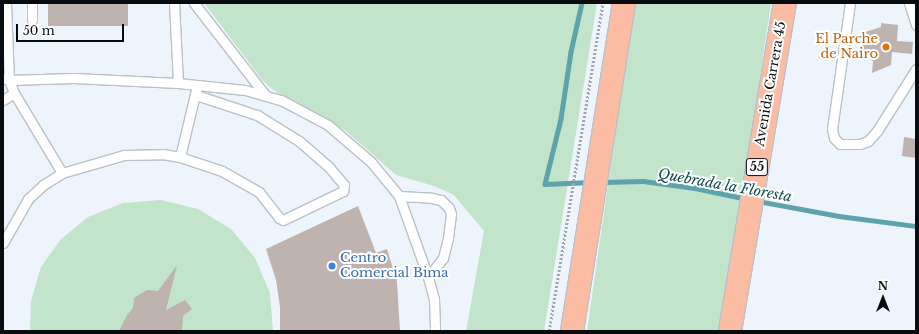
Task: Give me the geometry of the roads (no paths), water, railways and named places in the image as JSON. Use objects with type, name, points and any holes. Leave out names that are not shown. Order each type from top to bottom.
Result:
[{"type":"highway","points":[[572,331],[624,3]]},
{"type":"highway","name":"Avenida Carrera 45","points":[[730,331],[785,3]]},
{"type":"lane","points":[[6,3],[6,79],[62,172]]},
{"type":"lane","points":[[32,3],[32,20]]},
{"type":"lane","points":[[174,3],[178,83]]},
{"type":"lane","points":[[194,3],[265,95]]},
{"type":"lane","points":[[850,3],[832,129],[834,138],[840,144],[860,144],[868,141],[877,131],[916,69]]},
{"type":"lane","points":[[909,3],[916,25]]},
{"type":"lane","points":[[6,79],[74,78],[178,83],[245,90],[281,100],[328,125],[371,162],[399,196],[428,277],[434,299],[435,331]]},
{"type":"lane","points":[[180,157],[198,85]]},
{"type":"lane","points":[[3,100],[14,93]]},
{"type":"lane","points":[[3,243],[28,199],[43,184],[62,172],[124,155],[163,154],[180,157],[222,171],[259,192],[279,218],[283,220],[343,191],[345,188],[329,166],[299,141],[257,115],[196,95]]},
{"type":"lane","points":[[399,196],[441,200],[449,208],[451,214],[448,238],[443,258],[428,277]]},
{"type":"waterway","name":"Quebrada la Floresta","points":[[582,3],[571,52],[561,119],[545,184],[590,182]]},
{"type":"waterway","name":"Quebrada la Floresta","points":[[602,182],[643,181],[695,188],[747,199]]},
{"type":"waterway","name":"Quebrada la Floresta","points":[[758,201],[839,216],[916,226]]},
{"type":"place","name":"El Parche de Nairo","points":[[886,47]]},
{"type":"place","name":"Centro Comercial Bima","points":[[332,266]]}]
